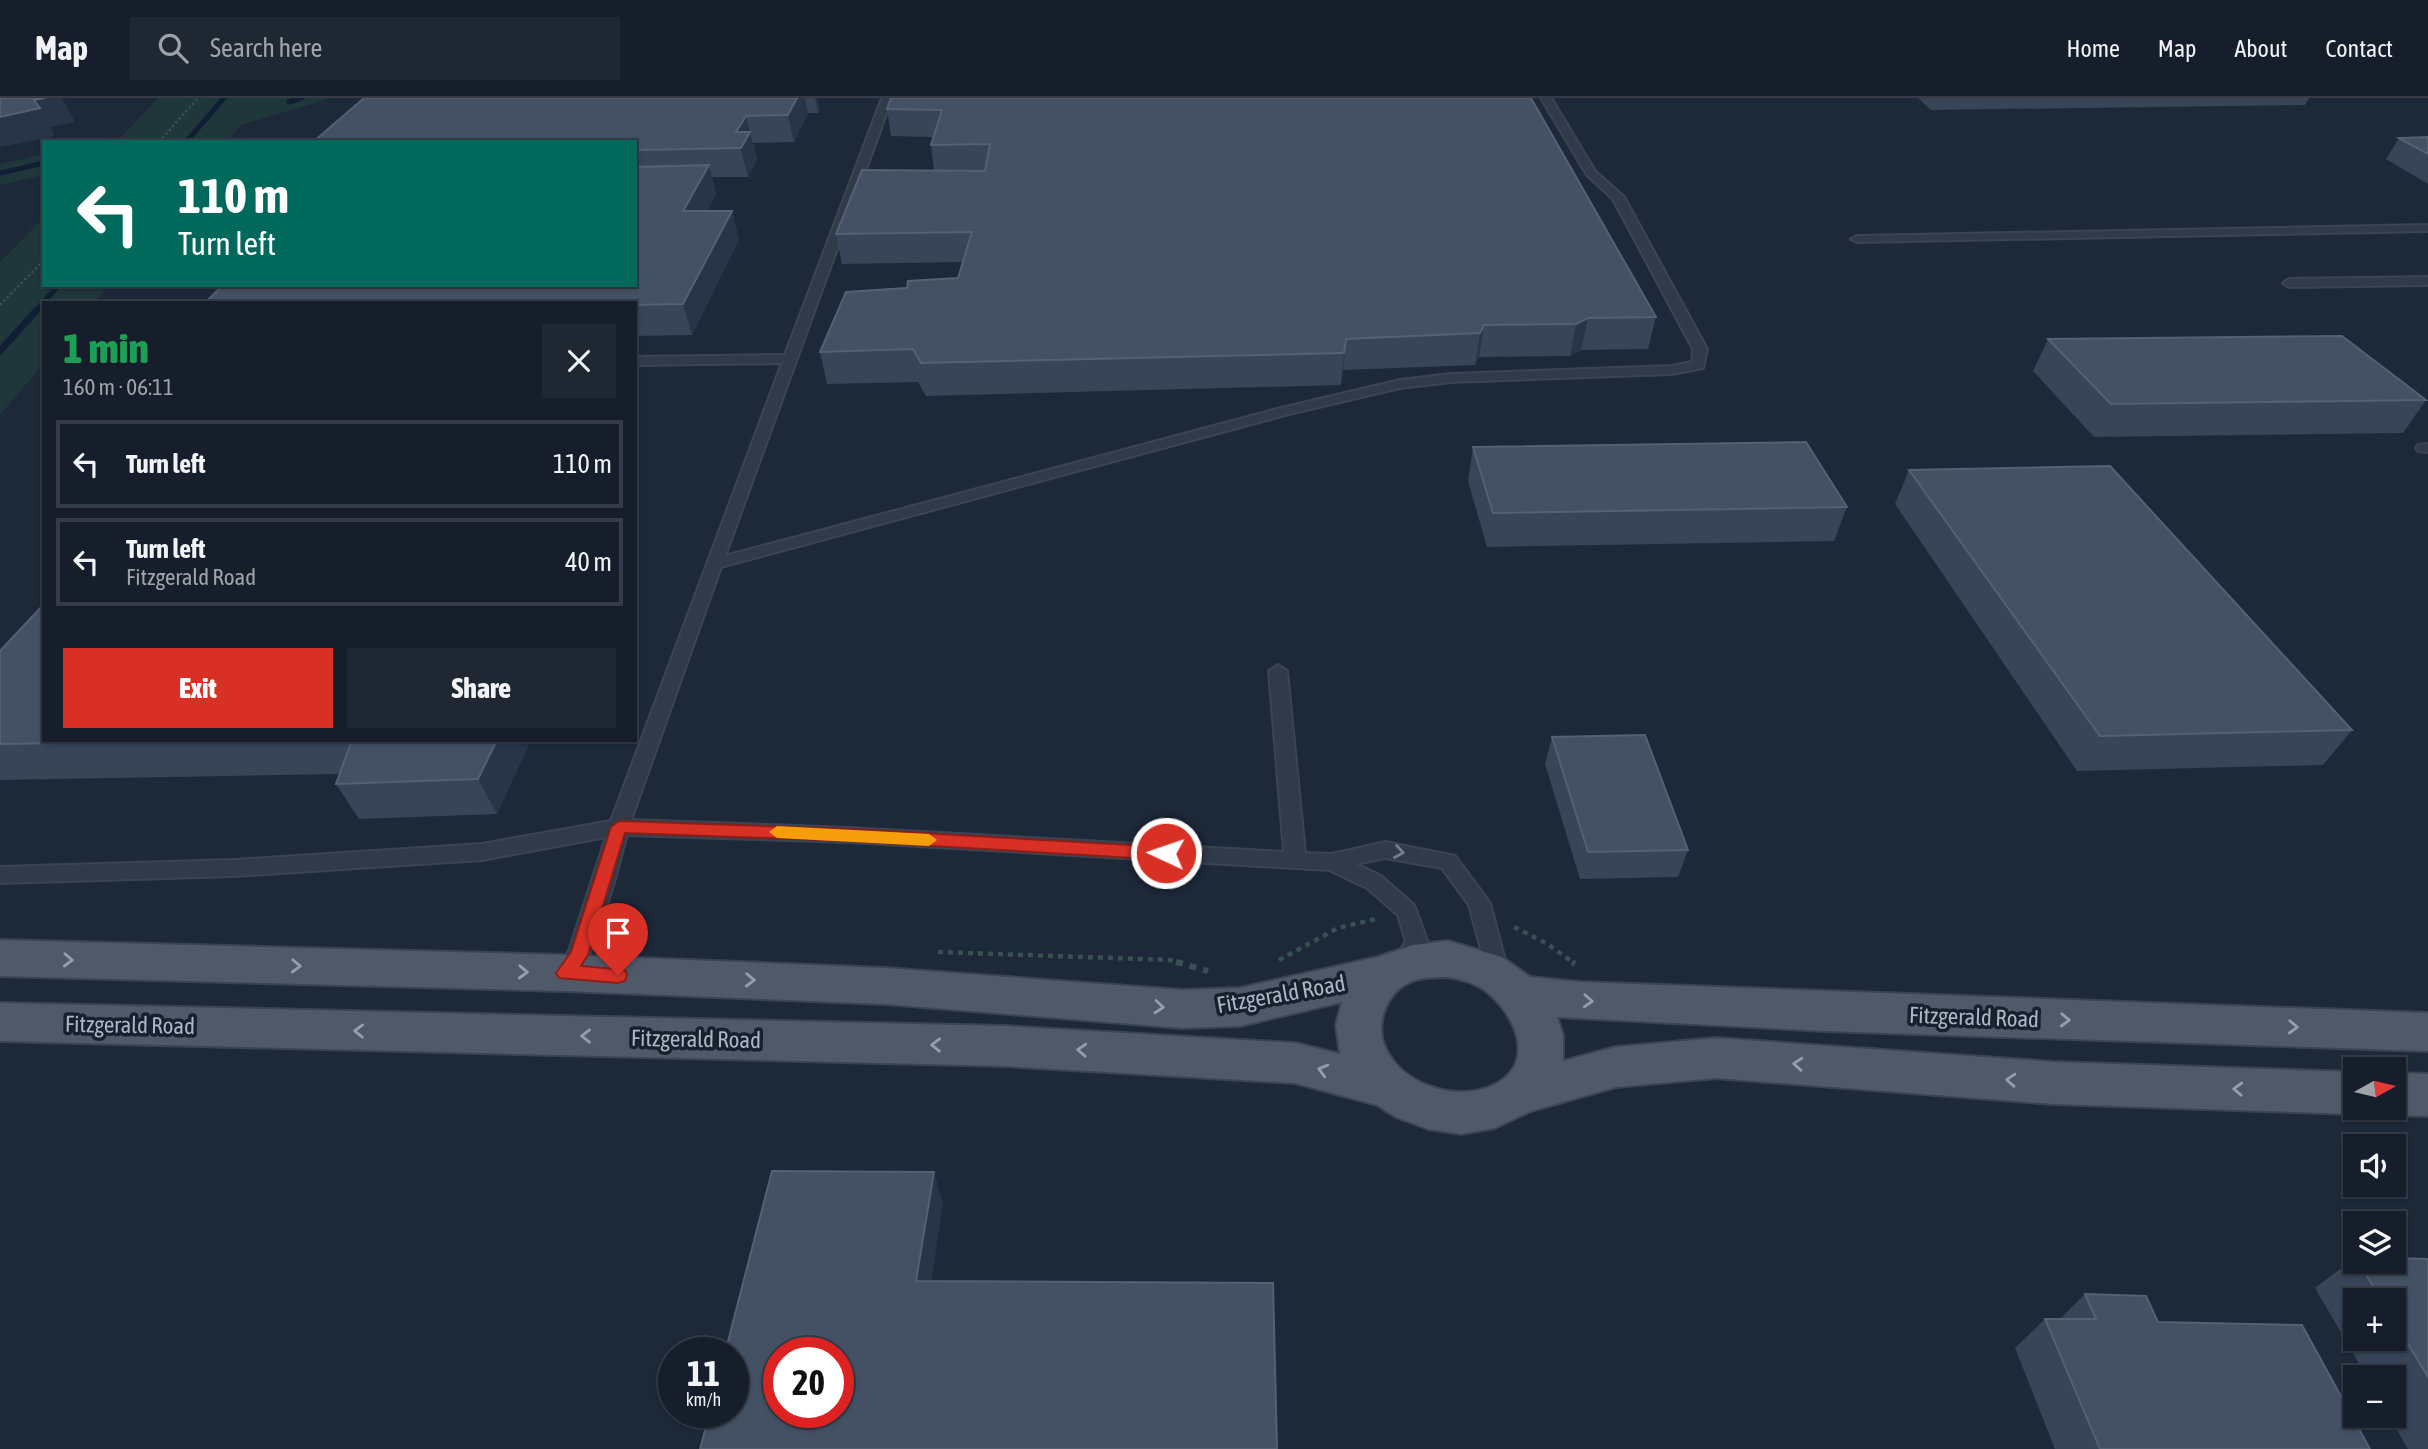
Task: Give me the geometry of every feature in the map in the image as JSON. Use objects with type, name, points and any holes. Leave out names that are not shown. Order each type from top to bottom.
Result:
[{"type":"main road","name":"Fitzgerald Road","points":[[0,958],[565,973],[885,986],[1182,1009],[1240,1007],[1393,970]]},
{"type":"main road","points":[[1519,1094],[1533,1077],[1541,1056],[1541,1035],[1534,1013],[1509,985],[1474,965],[1448,959],[1423,960],[1393,970],[1369,991],[1359,1013],[1359,1039],[1370,1065],[1389,1087],[1413,1102],[1441,1111],[1470,1113],[1496,1107],[1519,1094],[1616,1067],[1716,1058],[2054,1083],[2343,1093]]},
{"type":"main road","name":"Fitzgerald Road","points":[[1509,985],[1578,1001],[2428,1032]]},
{"type":"main road","name":"Fitzgerald Road","points":[[0,1022],[1046,1048],[1295,1063],[1389,1087]]},
{"type":"main road","points":[[2406,1094],[2428,1095]]},
{"type":"lane","points":[[565,973],[579,955],[619,827],[887,98]]},
{"type":"lane","points":[[714,565],[1286,411],[1400,384],[1451,378],[1672,370],[1698,365],[1700,349],[1642,238],[1618,197],[1591,173],[1545,98]]},
{"type":"lane","points":[[1857,239],[2428,228]]},
{"type":"lane","points":[[2289,283],[2428,281]]},
{"type":"lane","points":[[637,362],[790,359]]},
{"type":"lane","points":[[1278,671],[1295,859]]},
{"type":"lane","points":[[0,875],[234,868],[482,852],[619,827],[850,835],[1332,862],[1385,850],[1448,861],[1479,903],[1509,985]]},
{"type":"lane","points":[[1332,862],[1374,882],[1407,911],[1417,943],[1393,970]]},
{"type":"path","points":[[161,140],[198,98]]},
{"type":"path","points":[[0,306],[42,262]]},
{"type":"green space","points":[[158,98],[332,98],[241,125],[229,140],[106,140],[122,136]]},
{"type":"green space","points":[[42,154],[42,175],[0,185],[0,164]]},
{"type":"green space","points":[[42,219],[42,287],[106,287],[96,301],[42,301],[42,365],[0,415],[0,262]]},
{"type":"building","points":[[0,98],[45,98],[34,100],[40,108],[0,117]]},
{"type":"building","points":[[364,98],[797,98],[788,115],[746,116],[736,132],[750,132],[741,148],[637,150],[637,140],[315,140]]},
{"type":"building","points":[[891,98],[1531,98],[1656,317],[1588,318],[1576,324],[1484,325],[1480,333],[1346,339],[1344,353],[921,363],[913,349],[820,352],[846,292],[907,288],[908,281],[958,278],[972,232],[836,234],[862,170],[985,171],[990,144],[931,145],[942,110],[887,109]]},
{"type":"building","points":[[2428,137],[2428,154],[2399,138]]},
{"type":"building","points":[[709,165],[683,211],[732,211],[683,304],[637,305],[637,301],[207,301],[221,287],[637,287],[637,167]]},
{"type":"building","points":[[2342,336],[2426,400],[2111,404],[2048,339]]},
{"type":"building","points":[[1806,442],[1847,507],[1493,513],[1473,447]]},
{"type":"building","points":[[2110,466],[2352,730],[2100,736],[1909,470]]},
{"type":"building","points":[[42,606],[42,742],[118,742],[0,744],[0,651]]},
{"type":"building","points":[[1645,735],[1688,850],[1588,852],[1552,737]]},
{"type":"building","points":[[351,742],[496,742],[478,779],[336,784]]},
{"type":"building","points":[[772,1171],[934,1172],[916,1281],[1273,1283],[1277,1449],[700,1449],[706,1428],[749,1428],[749,1337],[729,1337]]},
{"type":"building","points":[[2406,1258],[2428,1259],[2428,1377],[2406,1341],[2406,1288],[2374,1288],[2366,1274],[2406,1274]]},
{"type":"building","points":[[2085,1294],[2146,1296],[2158,1322],[2302,1325],[2343,1400],[2343,1428],[2358,1428],[2370,1449],[2100,1449],[2045,1319],[2096,1319]]},
{"type":"waterway","points":[[188,140],[224,98]]},
{"type":"waterway","points":[[289,102],[302,98]]},
{"type":"waterway","points":[[0,173],[42,163]]},
{"type":"waterway","points":[[45,301],[57,287]]},
{"type":"waterway","points":[[34,313],[42,304]]},
{"type":"waterway","points":[[0,351],[36,311]]},
{"type":"slow traffic","points":[[777,832],[929,840]]},
{"type":"route","points":[[618,975],[565,973],[579,955],[619,827],[850,835],[1166,853]]}]
